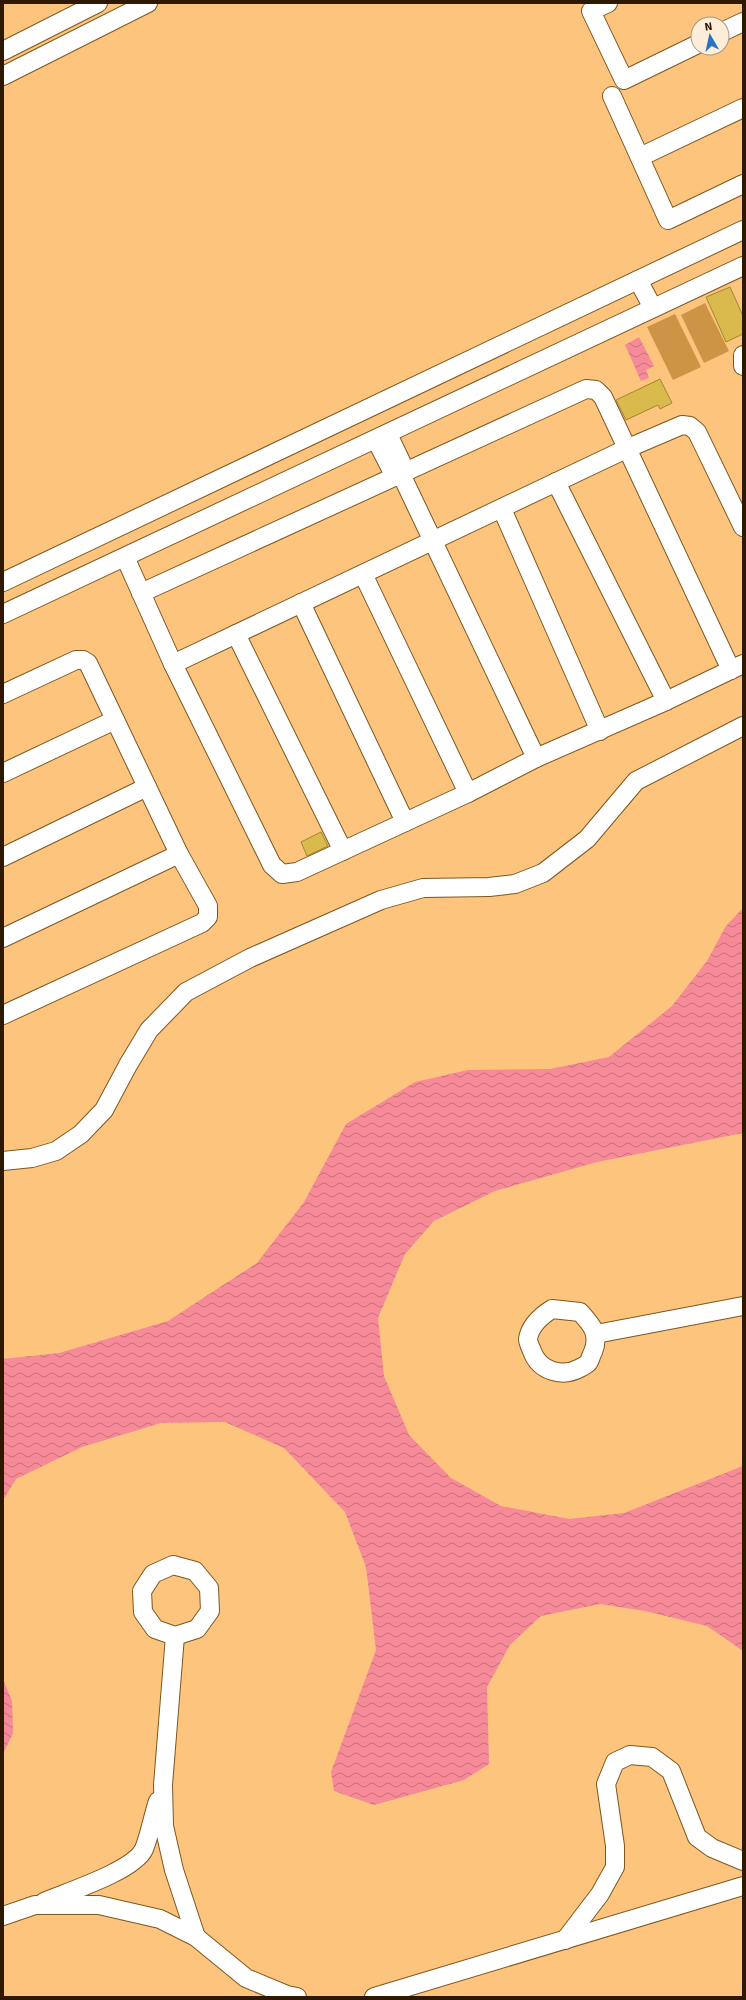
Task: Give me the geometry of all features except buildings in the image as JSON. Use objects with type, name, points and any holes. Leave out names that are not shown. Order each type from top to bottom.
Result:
[{"type":"street","points":[[3,51],[98,3]]},
{"type":"street","points":[[3,76],[148,3]]},
{"type":"street","points":[[608,3],[591,11],[624,80],[690,48]]},
{"type":"street","points":[[730,28],[743,22]]},
{"type":"street","points":[[612,96],[668,220],[743,184]]},
{"type":"street","points":[[640,157],[743,108]]},
{"type":"street","points":[[3,582],[743,230]]},
{"type":"street","points":[[3,614],[743,266]]},
{"type":"street","points":[[638,280],[654,308]]},
{"type":"street","points":[[743,355],[743,366]]},
{"type":"street","points":[[125,557],[141,593],[173,664],[272,865],[282,874],[297,872],[468,793],[536,758],[600,731],[737,667],[626,449],[603,397],[596,390],[586,389],[141,593]]},
{"type":"street","points":[[173,664],[626,449],[682,425],[690,426],[697,432],[743,527]]},
{"type":"street","points":[[382,437],[536,758]]},
{"type":"street","points":[[556,482],[666,701]]},
{"type":"street","points":[[502,509],[600,731]]},
{"type":"street","points":[[94,538],[106,565]]},
{"type":"street","points":[[363,574],[468,793]]},
{"type":"street","points":[[301,603],[405,822]]},
{"type":"street","points":[[236,634],[343,851]]},
{"type":"street","points":[[3,694],[76,660],[83,660],[88,663],[179,854],[208,906],[208,917],[202,923],[3,1015]]},
{"type":"street","points":[[3,773],[115,720]]},
{"type":"street","points":[[3,1161],[32,1158],[56,1151],[81,1134],[104,1110],[149,1030],[186,992],[250,958],[381,900],[423,888],[490,887],[514,884],[543,874],[587,839],[636,781],[743,726]]},
{"type":"street","points":[[3,856],[147,787]]},
{"type":"street","points":[[3,938],[179,854]]},
{"type":"street","points":[[596,1334],[743,1306]]},
{"type":"street","points":[[175,1636],[163,1785],[164,1826],[174,1870],[196,1937]]},
{"type":"street","points":[[565,1940],[600,1894],[615,1867],[615,1846],[606,1784],[615,1762],[625,1757],[630,1755],[652,1757],[671,1772],[697,1837],[712,1848],[743,1861]]},
{"type":"street","points":[[3,1916],[35,1905],[115,1873],[143,1850],[163,1785]]},
{"type":"street","points":[[374,1997],[743,1886]]},
{"type":"street","points":[[35,1905],[99,1905],[160,1919],[196,1937],[246,1978],[287,1995],[297,1997]]},
{"type":"shaded area","points":[[705,303],[729,351],[704,363],[681,315]]},
{"type":"shaded area","points":[[675,314],[701,367],[673,380],[647,327]]},
{"type":"water","points":[[639,337],[654,366],[646,370],[649,378],[641,381],[625,345]]},
{"type":"water","points":[[743,908],[743,1133],[597,1162],[495,1191],[434,1221],[405,1254],[378,1318],[384,1376],[409,1435],[451,1478],[501,1506],[569,1519],[624,1513],[743,1466],[743,1651],[707,1626],[645,1611],[600,1604],[541,1616],[510,1645],[487,1687],[489,1764],[464,1780],[374,1805],[334,1791],[331,1772],[376,1650],[366,1567],[345,1512],[284,1448],[225,1422],[161,1423],[82,1447],[16,1479],[3,1500],[3,1359],[59,1353],[168,1321],[257,1263],[304,1202],[346,1124],[415,1082],[468,1070],[550,1069],[609,1057],[672,1006],[707,961],[726,926]]},
{"type":"water","points":[[3,1679],[12,1701],[13,1733],[3,1754]]}]
